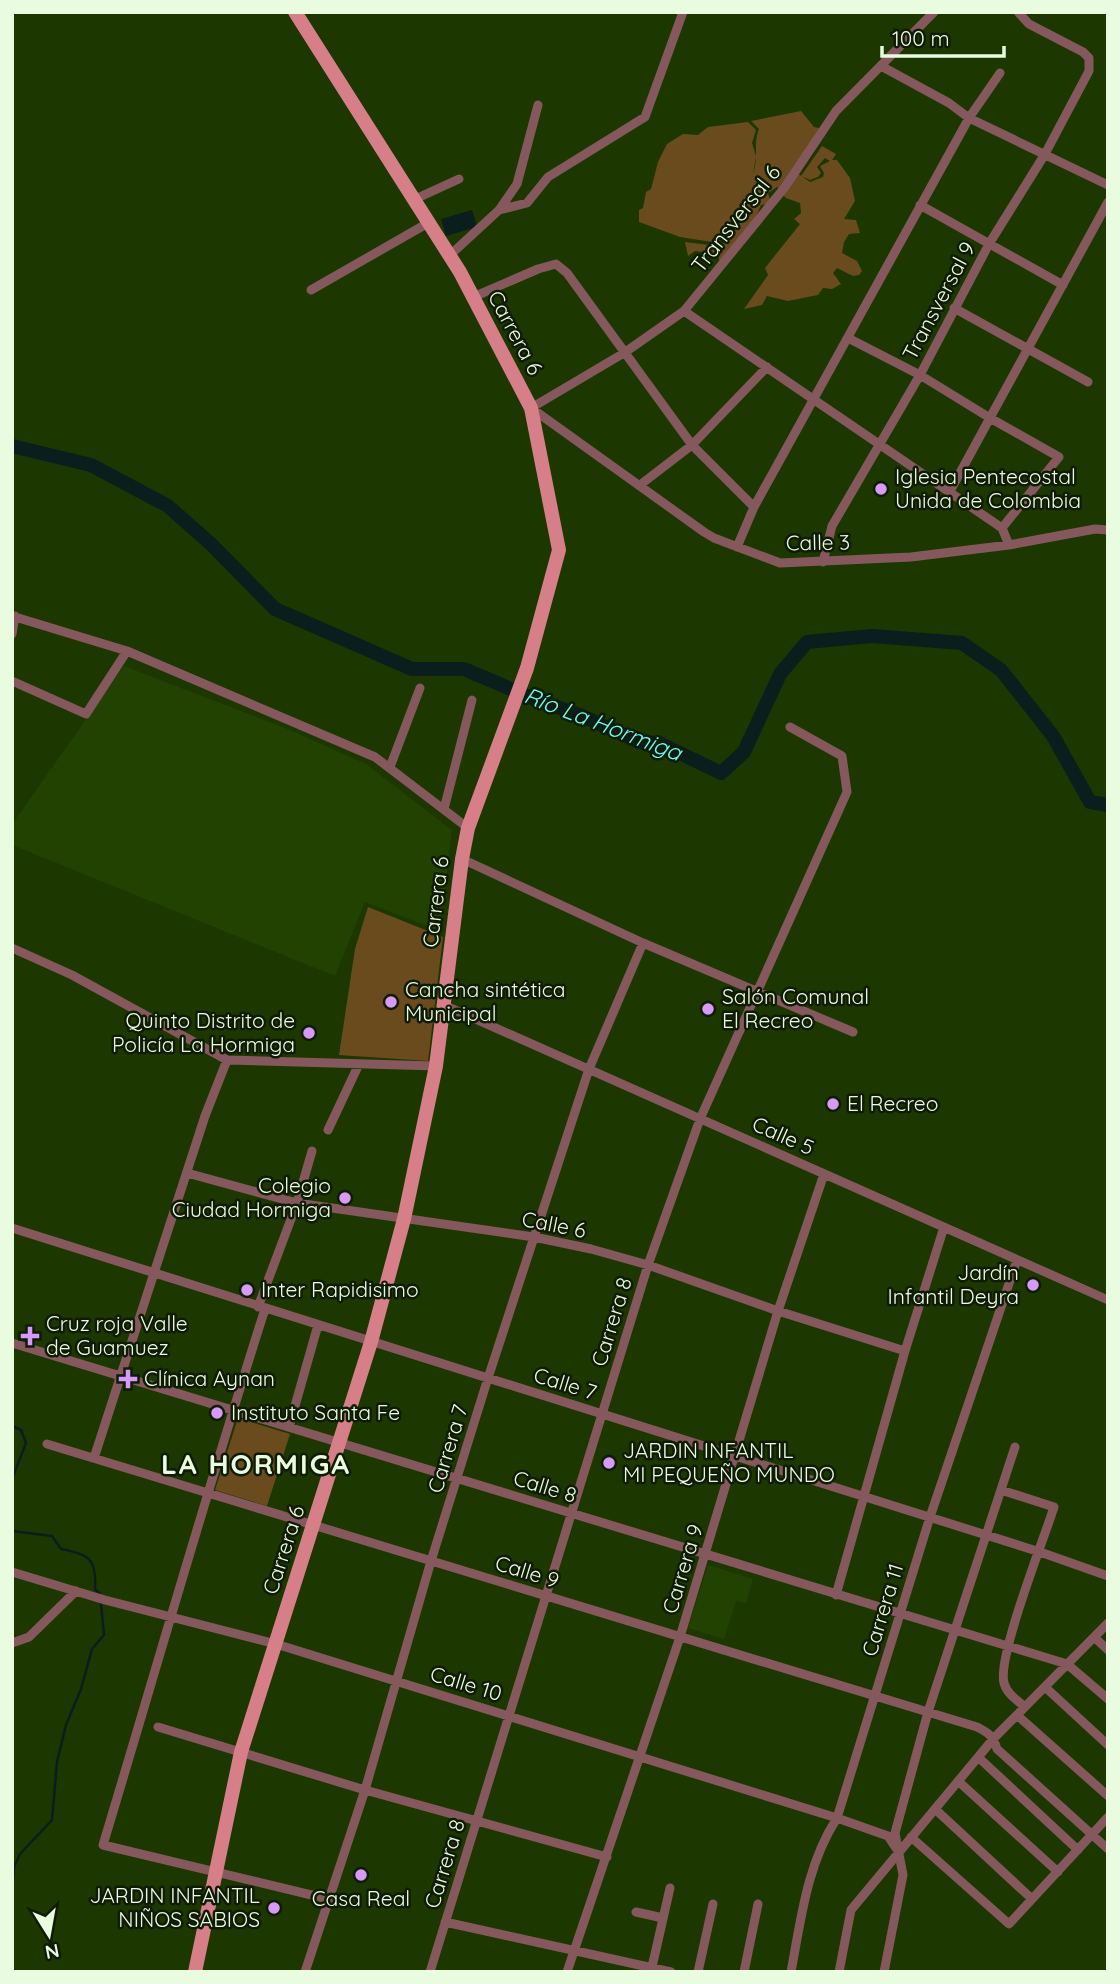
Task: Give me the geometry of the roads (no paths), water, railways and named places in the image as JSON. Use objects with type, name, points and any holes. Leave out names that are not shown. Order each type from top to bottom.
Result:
[{"type":"main road","name":"Carrera 6","points":[[195,1972],[241,1752],[371,1342],[404,1219],[436,1066],[468,828],[527,668],[559,550],[531,408],[449,256],[295,12]]},
{"type":"street","points":[[499,209],[527,203],[548,177],[645,117],[683,12]]},
{"type":"street","name":"Transversal 6","points":[[531,408],[624,353],[684,311],[785,187],[835,111],[934,12]]},
{"type":"street","name":"Transversal 9","points":[[823,562],[832,526],[920,375],[989,244],[1045,154],[1089,71],[1088,58],[1083,52],[1029,24],[1017,12]]},
{"type":"street","points":[[881,66],[949,103],[969,118],[1108,185]]},
{"type":"street","points":[[737,547],[754,507],[920,205],[969,118],[1000,73]]},
{"type":"street","points":[[449,256],[499,209],[517,184],[538,105]]},
{"type":"street","points":[[413,200],[459,179]]},
{"type":"street","points":[[949,493],[1108,202]]},
{"type":"street","points":[[920,205],[1063,285]]},
{"type":"street","points":[[311,290],[428,223]]},
{"type":"street","points":[[471,298],[556,264],[567,273],[692,445],[754,507]]},
{"type":"street","points":[[954,307],[1088,382]]},
{"type":"street","points":[[684,311],[1002,528],[1009,545]]},
{"type":"street","points":[[848,338],[920,375],[1059,457],[1002,528]]},
{"type":"street","points":[[640,485],[692,445],[767,367]]},
{"type":"street","name":"Calle 3","points":[[531,408],[704,532],[780,563],[911,557],[1009,545],[1095,529],[1108,530]]},
{"type":"street","points":[[12,634],[14,616],[127,651],[375,757],[468,828]]},
{"type":"street","points":[[12,681],[86,714],[127,651]]},
{"type":"street","points":[[390,767],[419,688]]},
{"type":"street","points":[[444,809],[472,700]]},
{"type":"street","name":"Carrera 8","points":[[430,1972],[648,1265],[700,1119],[847,792],[842,756],[790,727]]},
{"type":"street","points":[[462,859],[643,943],[853,1032]]},
{"type":"street","name":"Carrera 7","points":[[306,1972],[365,1790],[456,1479],[589,1069],[643,943]]},
{"type":"street","points":[[12,948],[72,975],[227,1060],[436,1066]]},
{"type":"street","name":"Calle 5","points":[[444,1005],[1108,1300]]},
{"type":"street","points":[[94,1458],[205,1116],[227,1060]]},
{"type":"street","points":[[328,1130],[359,1064]]},
{"type":"street","points":[[312,1152],[206,1493],[103,1845],[328,1899]]},
{"type":"street","name":"Calle 6","points":[[187,1173],[297,1203],[534,1237],[591,1249],[648,1265],[778,1311],[905,1351]]},
{"type":"street","name":"Carrera 9","points":[[567,1972],[680,1637],[778,1311],[824,1174]]},
{"type":"street","points":[[836,1595],[905,1351],[944,1227]]},
{"type":"street","name":"Calle 7","points":[[12,1228],[864,1496],[1108,1576]]},
{"type":"street","name":"Carrera 11","points":[[790,1972],[810,1876],[827,1833],[837,1818],[930,1517],[1017,1260]]},
{"type":"street","points":[[289,1427],[318,1325]]},
{"type":"street","name":"Calle 8","points":[[12,1343],[1067,1664]]},
{"type":"street","name":"Calle 9","points":[[47,1444],[977,1727],[994,1738]]},
{"type":"street","points":[[884,1972],[903,1875],[895,1833],[928,1712],[1015,1447]]},
{"type":"street","points":[[1001,1490],[1054,1507],[1007,1647],[1002,1672],[1007,1691],[1021,1711],[1108,1796]]},
{"type":"street","name":"Calle 10","points":[[12,1572],[105,1600],[276,1644],[837,1818],[888,1836],[898,1851]]},
{"type":"street","points":[[12,1643],[29,1637],[76,1591]]},
{"type":"street","points":[[839,1972],[851,1909],[994,1738],[1108,1623]]},
{"type":"street","points":[[1094,1637],[1108,1650]]},
{"type":"street","points":[[1067,1664],[1108,1699]]},
{"type":"street","points":[[1045,1687],[1108,1745]]},
{"type":"street","points":[[158,1727],[365,1790],[607,1857]]},
{"type":"street","points":[[994,1738],[997,1749],[1108,1849]]},
{"type":"street","points":[[978,1757],[1078,1850]]},
{"type":"street","points":[[958,1781],[1058,1872]]},
{"type":"street","points":[[935,1809],[1032,1899]]},
{"type":"street","points":[[911,1837],[1010,1924],[1108,1817]]},
{"type":"street","points":[[652,1968],[670,1888]]},
{"type":"street","points":[[698,1972],[713,1904]]},
{"type":"street","points":[[744,1972],[758,1904]]},
{"type":"street","points":[[636,1912],[663,1918]]},
{"type":"street","points":[[445,1922],[671,1972]]},
{"type":"water","points":[[472,210],[477,227],[446,236],[441,219]]},
{"type":"waterway","name":"Río La Hormiga","points":[[12,446],[91,465],[168,506],[212,545],[275,609],[412,669],[464,669],[580,715],[639,742],[659,743],[721,773],[744,752],[780,674],[807,642],[872,636],[962,643],[1001,670],[1053,736],[1090,802],[1108,805]]},
{"type":"waterway","points":[[12,1426],[21,1430],[26,1443],[12,1479]]},
{"type":"waterway","points":[[12,1531],[52,1536],[61,1549],[85,1556],[93,1564],[95,1589],[100,1594],[104,1635],[92,1649],[81,1689],[66,1725],[57,1762],[52,1820],[20,1854],[14,1867],[12,1893]]},
{"type":"place","name":"Iglesia Pentecostal Unida de Colombia","points":[[881,489]]},
{"type":"place","name":"Cancha sintética Municipal","points":[[391,1002]]},
{"type":"place","name":"Salón Comunal El Recreo","points":[[708,1009]]},
{"type":"place","name":"Quinto Distrito de Policía La Hormiga","points":[[309,1033]]},
{"type":"place","name":"El Recreo","points":[[833,1104]]},
{"type":"place","name":"Colegio Ciudad Hormiga","points":[[345,1198]]},
{"type":"place","name":"Jardín Infantil Deyra","points":[[1033,1285]]},
{"type":"place","name":"Inter Rapidisimo","points":[[247,1290]]},
{"type":"place","name":"Cruz roja Valle de Guamuez","points":[[30,1336]]},
{"type":"place","name":"Clínica Aynan","points":[[128,1379]]},
{"type":"place","name":"Instituto Santa Fe","points":[[217,1413]]},
{"type":"place","name":"JARDIN INFANTIL MI PEQUEÑO MUNDO","points":[[609,1463]]},
{"type":"place","name":"Casa Real","points":[[361,1875]]},
{"type":"place","name":"JARDIN INFANTIL NIÑOS SABIOS","points":[[274,1908]]},
{"type":"district","name":"LA HORMIGA","points":[[256,1464]]}]
